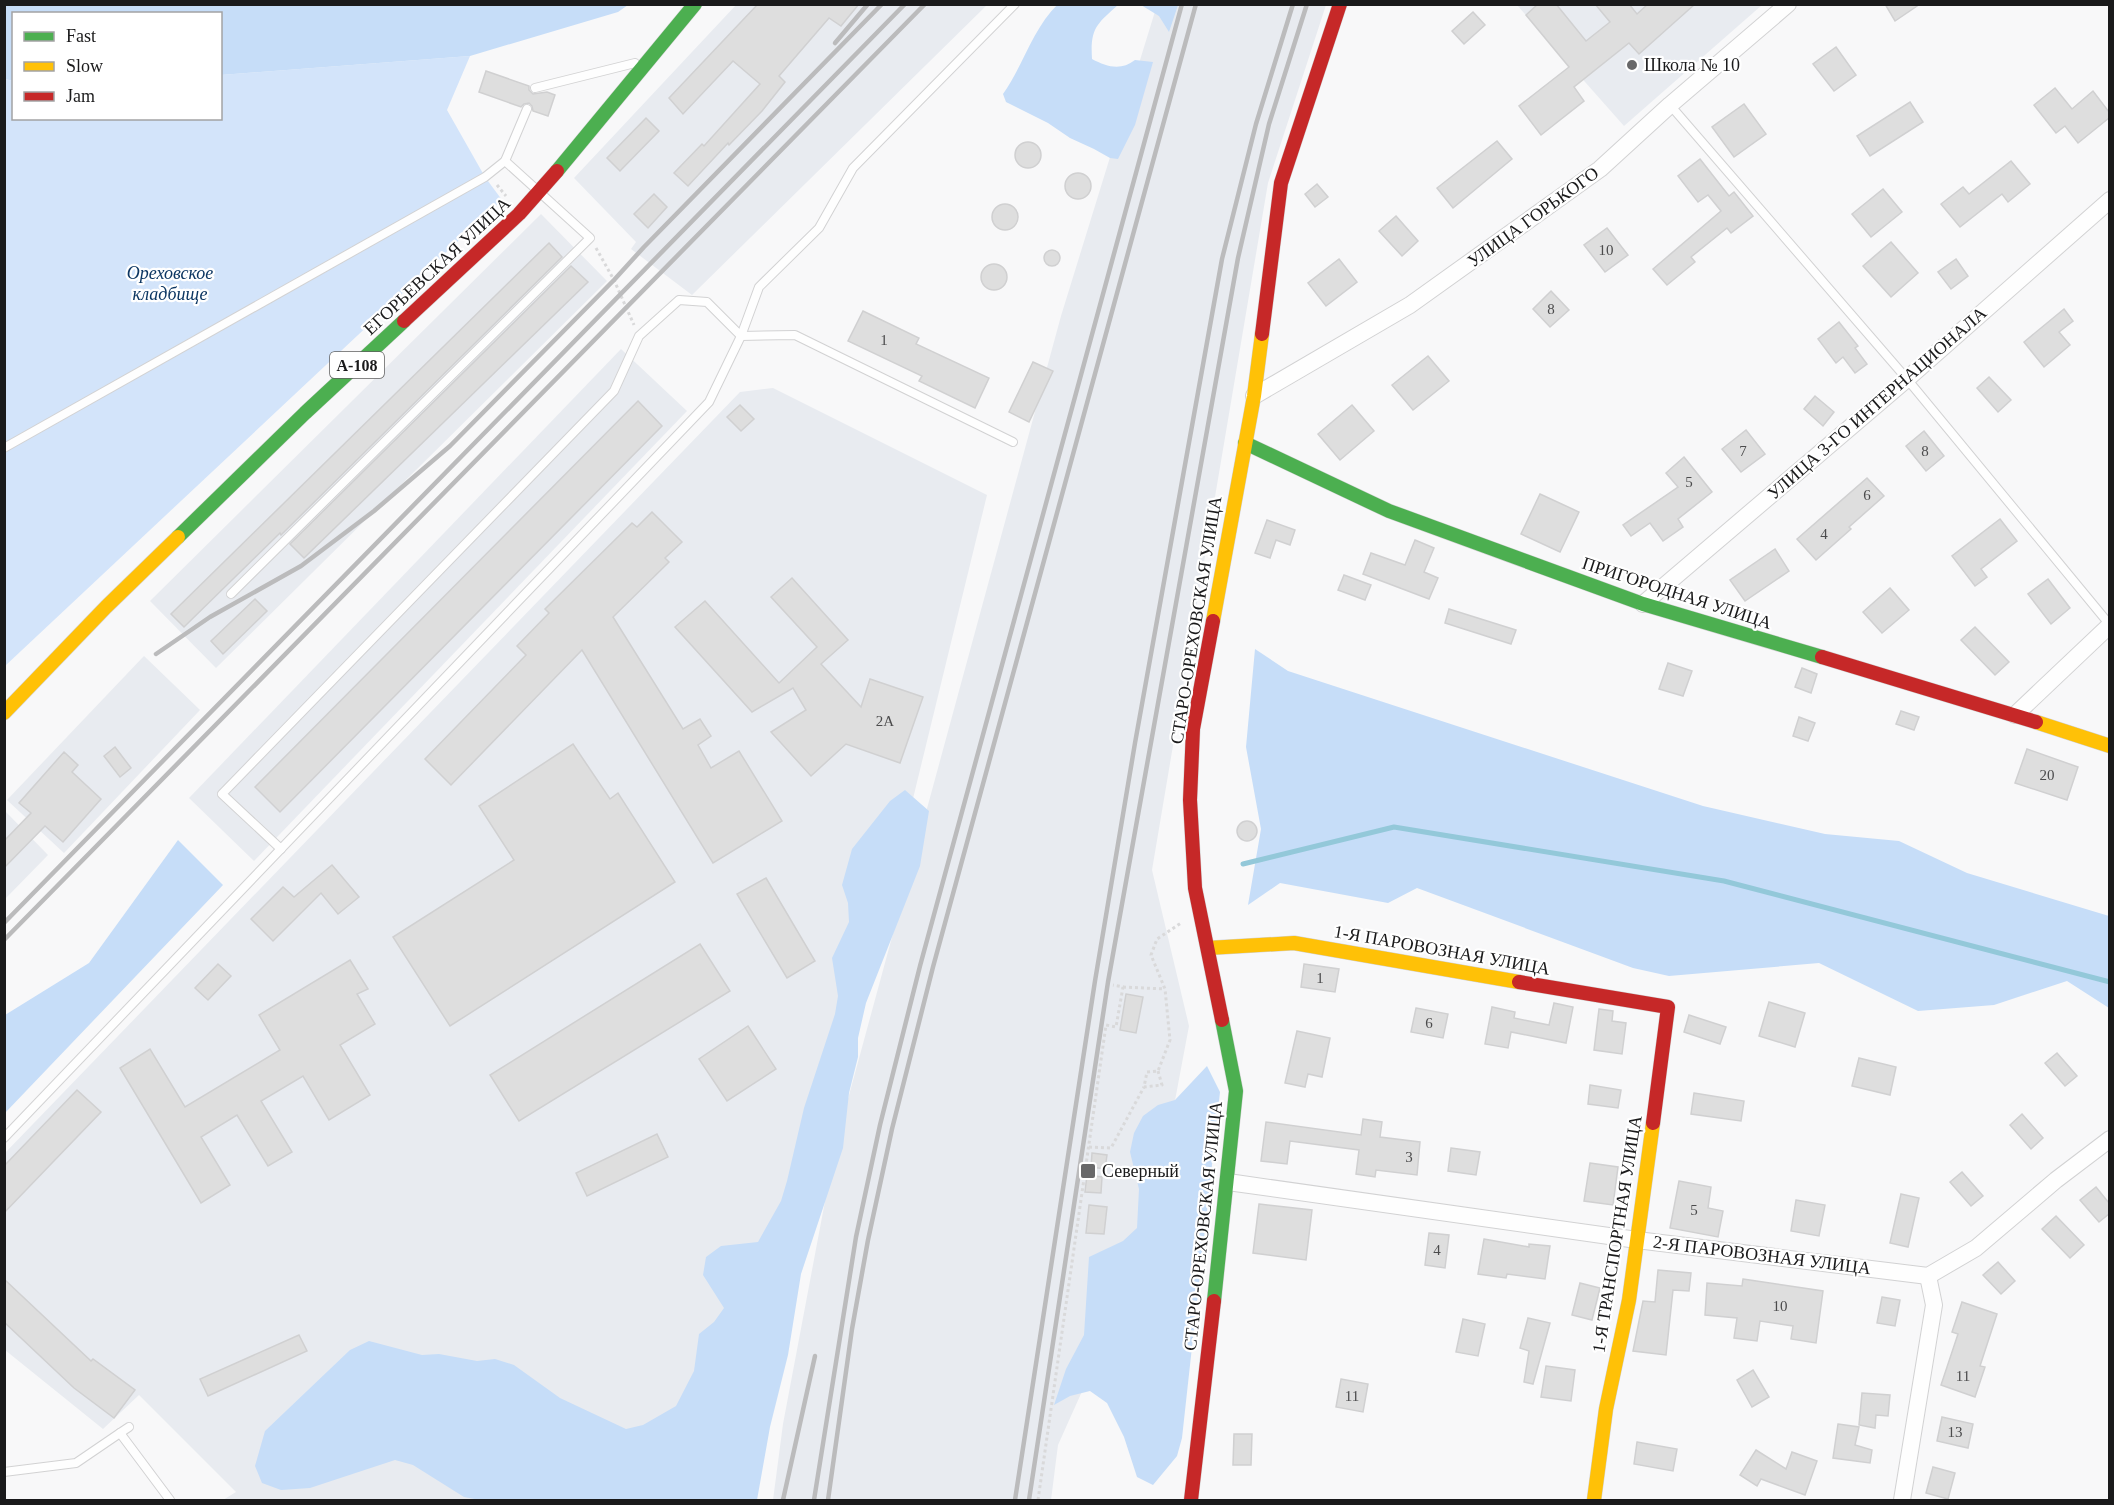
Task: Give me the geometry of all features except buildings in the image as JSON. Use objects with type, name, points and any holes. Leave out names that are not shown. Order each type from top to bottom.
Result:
[{"type":"main road","name":"ЕГОРЬЕВСКАЯ УЛИЦА","points":[[4,713],[106,608],[305,414],[481,251],[540,193],[695,4]]},
{"type":"main road","name":"СТАРО-ОРЕХОВСКАЯ УЛИЦА","points":[[1191,1500],[1228,1182],[1236,1090],[1195,888],[1190,800],[1193,729],[1254,396],[1281,183],[1340,4]]},
{"type":"main road","name":"ПРИГОРОДНАЯ УЛИЦА","points":[[1245,443],[1389,511],[1643,604],[2015,715],[2109,746]]},
{"type":"main road","name":"1-Я ПАРОВОЗНАЯ УЛИЦА","points":[[1208,948],[1294,943],[1668,1007]]},
{"type":"main road","name":"1-Я ТРАНСПОРТНАЯ УЛИЦА","points":[[1594,1500],[1606,1408],[1629,1300],[1668,1007]]},
{"type":"street","name":"УЛИЦА ГОРЬКОГО","points":[[1254,396],[1410,305],[1600,169],[1670,105],[1788,4]]},
{"type":"street","name":"УЛИЦА 3-ГО ИНТЕРНАЦИОНАЛА","points":[[1643,604],[1908,379],[2109,200]]},
{"type":"street","points":[[2015,715],[2109,625]]},
{"type":"street","points":[[1902,1500],[1934,1305],[1928,1276],[1976,1248],[2056,1180],[2109,1139]]},
{"type":"street","name":"2-Я ПАРОВОЗНАЯ УЛИЦА","points":[[1228,1182],[1637,1240],[1928,1276]]},
{"type":"lane","points":[[4,1138],[709,402],[741,336],[759,287],[819,228],[853,168],[1015,4]]},
{"type":"lane","points":[[535,88],[650,59]]},
{"type":"lane","points":[[1670,105],[1908,379],[2109,625]]},
{"type":"lane","points":[[4,448],[485,177],[505,162],[527,109]]},
{"type":"lane","points":[[231,594],[590,238],[505,162]]},
{"type":"lane","points":[[281,849],[222,794],[614,391],[639,336],[679,300],[707,302],[741,336],[795,335],[1013,442]]},
{"type":"lane","points":[[4,1472],[76,1463],[129,1427]]},
{"type":"lane","points":[[120,1433],[170,1500]]},
{"type":"path","points":[[590,238],[614,280],[639,336]]},
{"type":"path","points":[[1144,1087],[1162,1085],[1158,1071],[1170,1040],[1165,989],[1151,955],[1158,939],[1200,910]]},
{"type":"path","points":[[1113,985],[1165,989]]},
{"type":"path","points":[[1038,1500],[1106,1025],[1116,1027],[1123,987]]},
{"type":"path","points":[[1089,1147],[1111,1148],[1144,1087],[1147,1072],[1158,1071]]},
{"type":"shaded area","points":[[5,4],[628,5],[618,12],[470,56],[222,75],[222,12],[12,12],[12,81],[5,79]]},
{"type":"shaded area","points":[[1058,4],[1118,5],[1096,28],[1092,40],[1092,59],[1114,67],[1124,66],[1135,60],[1153,62],[1135,125],[1118,159],[1110,158],[1070,138],[1048,123],[1006,102],[1003,94],[1042,24]]},
{"type":"shaded area","points":[[736,5],[987,5],[692,295],[631,249],[636,242],[574,178]]},
{"type":"shaded area","points":[[1141,5],[1178,5],[1169,32],[1159,16]]},
{"type":"shaded area","points":[[1157,5],[1326,5],[1268,183],[1152,870],[1189,1026],[1148,1244],[1058,1445],[1051,1500],[773,1500],[783,1424],[836,1143],[1061,316]]},
{"type":"shaded area","name":"Школа № 10","points":[[1517,5],[1762,5],[1624,126]]},
{"type":"shaded area","points":[[541,214],[607,281],[216,668],[150,601]]},
{"type":"shaded area","points":[[621,349],[687,411],[254,861],[189,798]]},
{"type":"shaded area","points":[[773,388],[987,495],[742,1500],[223,1500],[236,1492],[139,1395],[103,1429],[5,1350],[4,1154],[740,392]]},
{"type":"shaded area","points":[[1255,649],[1288,671],[1703,806],[1825,834],[1899,841],[1967,873],[2109,916],[2109,1008],[2067,981],[1994,1005],[1918,1011],[1819,963],[1669,976],[1633,968],[1417,888],[1388,903],[1280,883],[1248,905],[1261,829],[1246,747]]},
{"type":"shaded area","points":[[144,656],[200,710],[64,853],[7,800]]},
{"type":"shaded area","points":[[905,790],[929,811],[920,866],[866,1003],[858,1038],[858,1057],[849,1093],[843,1148],[801,1274],[788,1355],[770,1427],[757,1500],[480,1500],[464,1497],[413,1465],[395,1460],[310,1488],[281,1490],[262,1483],[255,1466],[265,1431],[350,1350],[369,1341],[422,1355],[439,1354],[477,1361],[495,1359],[514,1365],[560,1398],[626,1429],[643,1425],[676,1406],[694,1371],[699,1334],[714,1322],[724,1308],[703,1275],[706,1257],[721,1246],[758,1242],[781,1201],[804,1108],[835,1014],[838,996],[832,958],[849,922],[848,903],[842,885],[852,849],[890,801]]},
{"type":"shaded area","points":[[4,810],[48,855],[5,899],[4,899]]},
{"type":"shaded area","points":[[178,840],[223,885],[5,1113],[5,1015],[89,963]]},
{"type":"shaded area","points":[[1207,1066],[1220,1092],[1182,1438],[1177,1456],[1153,1485],[1137,1477],[1124,1437],[1107,1403],[1090,1391],[1070,1396],[1054,1405],[1066,1369],[1084,1335],[1089,1257],[1123,1241],[1137,1228],[1139,1189],[1130,1152],[1134,1133],[1143,1116],[1158,1105],[1175,1100]]},
{"type":"green space","name":"Ореховское кладбище","points":[[470,56],[447,110],[485,177],[502,200],[5,666],[5,79],[12,81],[12,120],[222,120],[222,75]]},
{"type":"waterway","points":[[1243,864],[1394,827],[1724,881],[2110,982]]},
{"type":"railway","points":[[835,43],[868,4]]},
{"type":"railway","points":[[156,654],[210,617],[301,566],[374,511],[450,446],[882,4]]},
{"type":"railway","points":[[4,923],[905,4]]},
{"type":"railway","points":[[4,940],[925,4]]},
{"type":"railway","points":[[814,1500],[856,1237],[880,1125],[920,966],[1182,4]]},
{"type":"railway","points":[[828,1500],[852,1329],[892,1129],[933,967],[1196,4]]},
{"type":"railway","points":[[1015,1500],[1095,981],[1135,743],[1222,259],[1256,124],[1293,4]]},
{"type":"railway","points":[[1029,1500],[1108,982],[1238,258],[1269,124],[1307,4]]},
{"type":"railway","points":[[783,1500],[815,1356]]},
{"type":"traffic: fast","points":[[557,171],[695,4]]},
{"type":"traffic: fast","points":[[178,537],[305,413],[404,321]]},
{"type":"traffic: fast","points":[[1245,443],[1389,511],[1643,604],[1822,657]]},
{"type":"traffic: fast","points":[[1214,1301],[1236,1091],[1222,1020]]},
{"type":"traffic: slow","points":[[1213,621],[1254,396],[1262,334]]},
{"type":"traffic: slow","points":[[4,713],[106,607],[178,537]]},
{"type":"traffic: slow","points":[[2036,722],[2110,746]]},
{"type":"traffic: slow","points":[[1208,948],[1294,943],[1519,982]]},
{"type":"traffic: slow","points":[[1594,1500],[1606,1409],[1629,1300],[1653,1123]]},
{"type":"traffic: jam","points":[[1262,334],[1281,183],[1340,4]]},
{"type":"traffic: jam","points":[[404,321],[519,214],[557,171]]},
{"type":"traffic: jam","points":[[1213,621],[1193,729],[1190,800],[1195,888],[1222,1020]]},
{"type":"traffic: jam","points":[[1822,657],[2036,722]]},
{"type":"traffic: jam","points":[[1519,982],[1668,1007],[1653,1123]]},
{"type":"traffic: jam","points":[[1191,1500],[1214,1301]]},
{"type":"place","name":"Школа № 10","points":[[1632,65]]},
{"type":"place","name":"Северный","points":[[1088,1171]]}]
